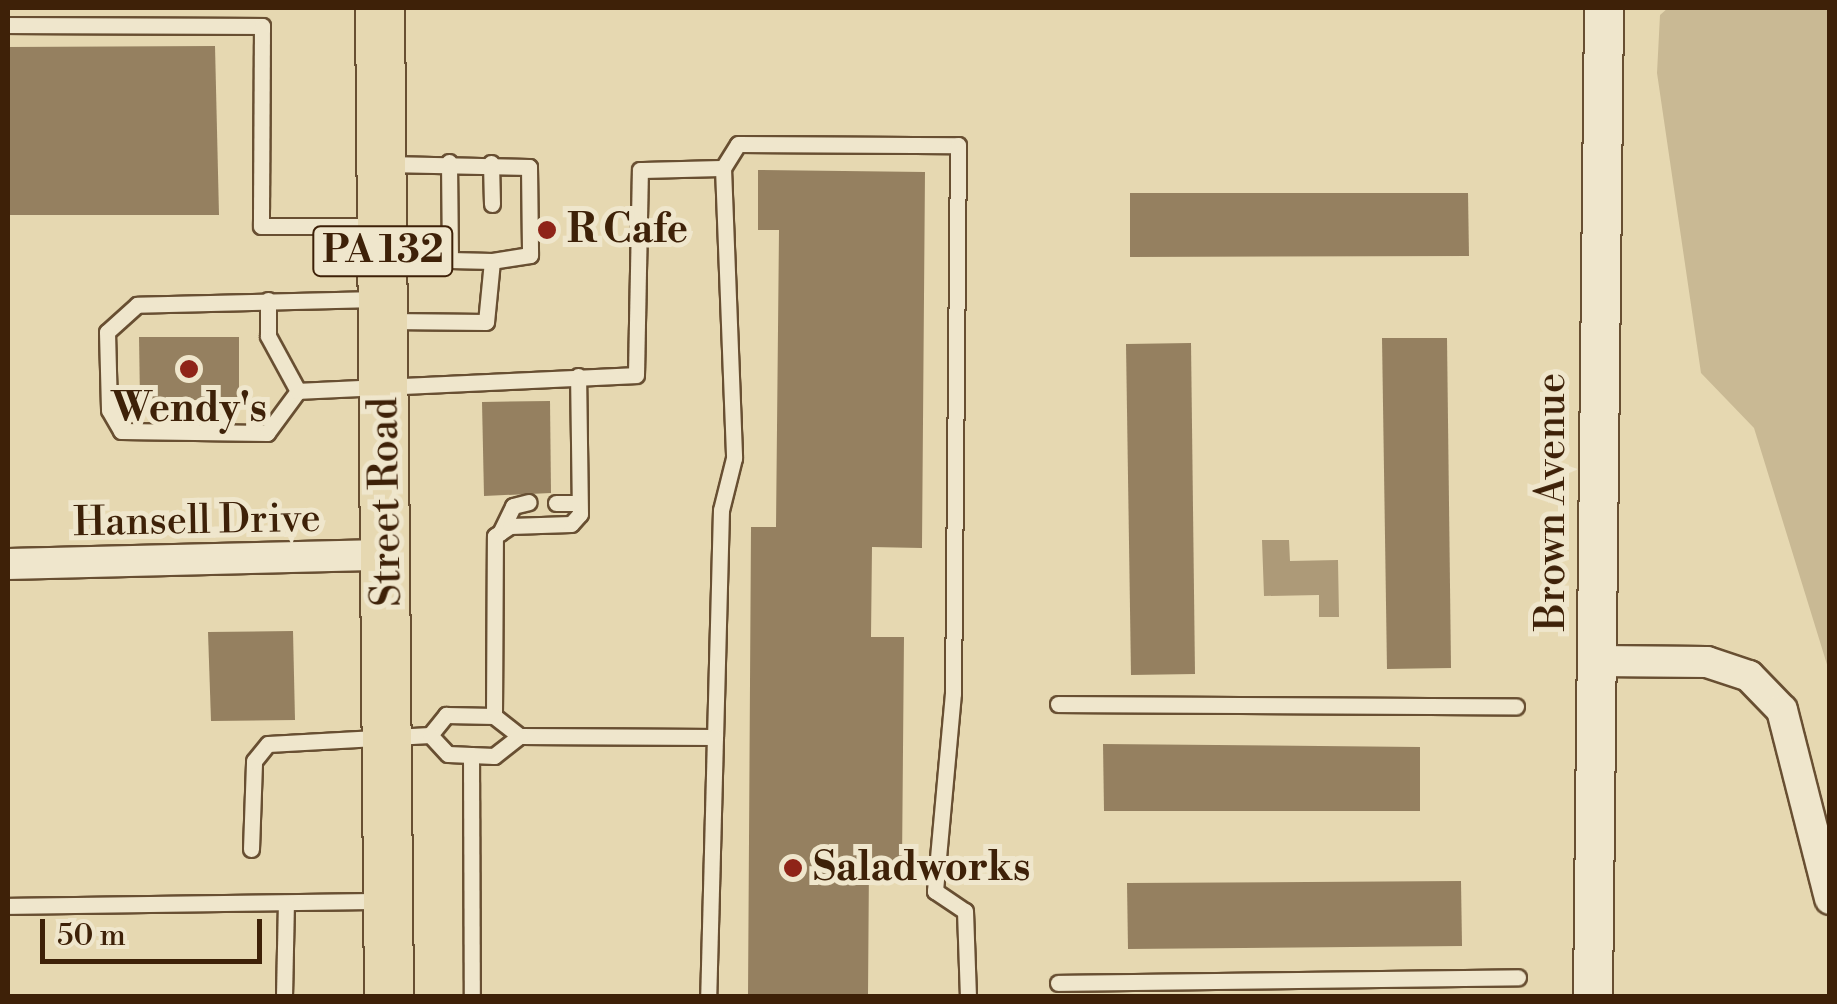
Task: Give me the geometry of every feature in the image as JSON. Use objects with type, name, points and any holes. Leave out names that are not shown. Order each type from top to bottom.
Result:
[{"type":"main road","name":"Street Road","points":[[380,8],[387,555],[409,735],[388,901],[389,996]]},
{"type":"street","name":"Brown Avenue","points":[[1593,996],[1604,8]]},
{"type":"street","name":"Hansell Drive","points":[[8,564],[387,555]]},
{"type":"street","points":[[1596,661],[1707,662],[1749,676],[1782,710],[1830,899]]},
{"type":"lane","points":[[8,25],[262,26],[261,226],[383,226]]},
{"type":"lane","points":[[708,996],[721,510],[734,458],[723,168],[738,144],[958,145],[953,693],[935,891],[965,912],[968,996]]},
{"type":"lane","points":[[382,164],[450,162],[491,162],[529,167],[530,255],[492,261],[450,260],[450,162]]},
{"type":"lane","points":[[491,162],[492,204]]},
{"type":"lane","points":[[492,261],[486,322],[268,300],[170,301],[118,314],[107,332],[110,410],[120,430],[267,433],[298,391],[386,382],[636,374],[640,170],[723,168]]},
{"type":"lane","points":[[268,300],[268,336],[298,391]]},
{"type":"lane","points":[[500,533],[571,524],[580,503],[578,376]]},
{"type":"lane","points":[[494,716],[491,554],[514,506],[529,502]]},
{"type":"lane","points":[[556,503],[580,503]]},
{"type":"lane","points":[[1058,704],[1516,706]]},
{"type":"lane","points":[[251,849],[254,761],[268,744],[409,735],[446,715],[494,716],[520,736],[715,737]]},
{"type":"lane","points":[[409,735],[448,754],[494,756],[520,736]]},
{"type":"lane","points":[[471,755],[472,996]]},
{"type":"lane","points":[[8,906],[388,901]]},
{"type":"lane","points":[[284,996],[286,903]]},
{"type":"lane","points":[[1058,983],[1518,977]]},
{"type":"shaded area","points":[[1668,8],[1829,8],[1829,671],[1754,428],[1701,373],[1657,73],[1660,15]]},
{"type":"shaded area","points":[[1262,540],[1289,540],[1290,561],[1338,560],[1339,617],[1319,617],[1319,595],[1264,596]]},
{"type":"building","points":[[215,46],[219,215],[8,215],[8,47]]},
{"type":"building","points":[[758,170],[925,172],[922,548],[872,547],[871,637],[904,637],[902,865],[869,864],[868,996],[748,996],[751,527],[776,527],[779,230],[758,230]]},
{"type":"building","points":[[1130,193],[1468,193],[1469,256],[1130,257]]},
{"type":"building","name":"Wendy's","points":[[139,337],[239,337],[239,400],[140,400]]},
{"type":"building","points":[[1382,338],[1447,338],[1451,668],[1387,669]]},
{"type":"building","points":[[1191,343],[1195,674],[1131,675],[1126,344]]},
{"type":"building","points":[[550,401],[551,493],[484,496],[482,402]]},
{"type":"building","points":[[293,631],[295,720],[211,721],[208,632]]},
{"type":"building","points":[[1103,744],[1420,747],[1420,811],[1104,811]]},
{"type":"building","points":[[1461,881],[1462,946],[1128,949],[1127,883]]},
{"type":"place","name":"R Cafe","points":[[547,230]]},
{"type":"place","name":"Wendy's","points":[[189,369]]},
{"type":"place","name":"Saladworks","points":[[793,868]]}]
